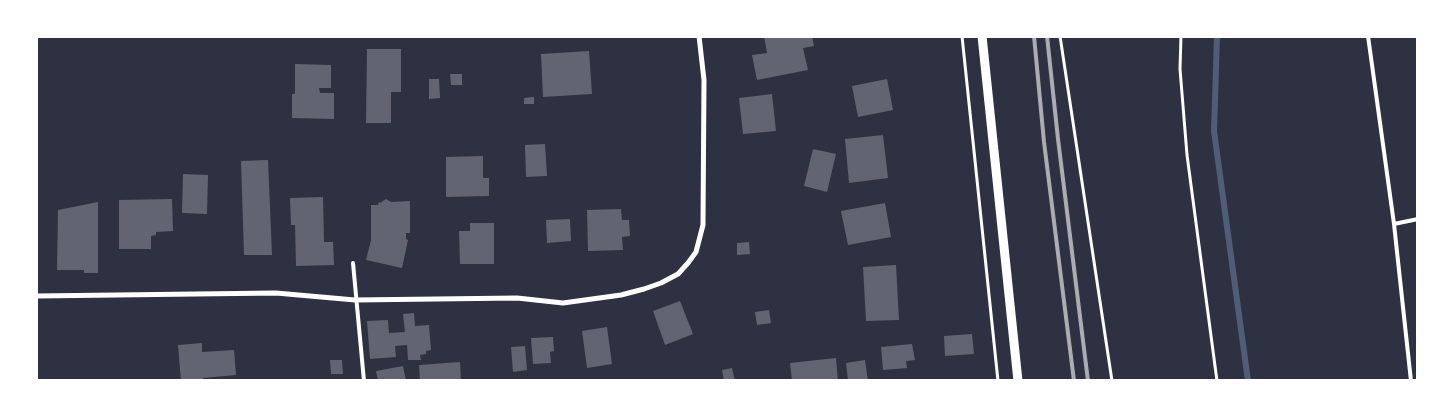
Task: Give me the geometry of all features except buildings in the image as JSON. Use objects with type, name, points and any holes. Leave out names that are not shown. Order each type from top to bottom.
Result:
[{"type":"street","points":[[36,296],[276,294],[356,300],[517,298],[563,303],[621,295],[661,283],[678,274],[696,252],[704,214],[704,80],[700,36]]},
{"type":"street","points":[[982,36],[1018,381]]},
{"type":"lane","points":[[1368,36],[1394,224],[1411,381]]},
{"type":"lane","points":[[1394,224],[1418,219]]},
{"type":"lane","points":[[353,264],[364,381]]},
{"type":"path","points":[[962,36],[998,381]]},
{"type":"path","points":[[1060,36],[1112,381]]},
{"type":"path","points":[[1181,36],[1180,69],[1187,155],[1217,381]]},
{"type":"waterway","points":[[1217,36],[1214,131],[1248,381]]},
{"type":"railway","points":[[1034,36],[1044,142],[1074,381]]},
{"type":"railway","points":[[1047,36],[1088,381]]}]
